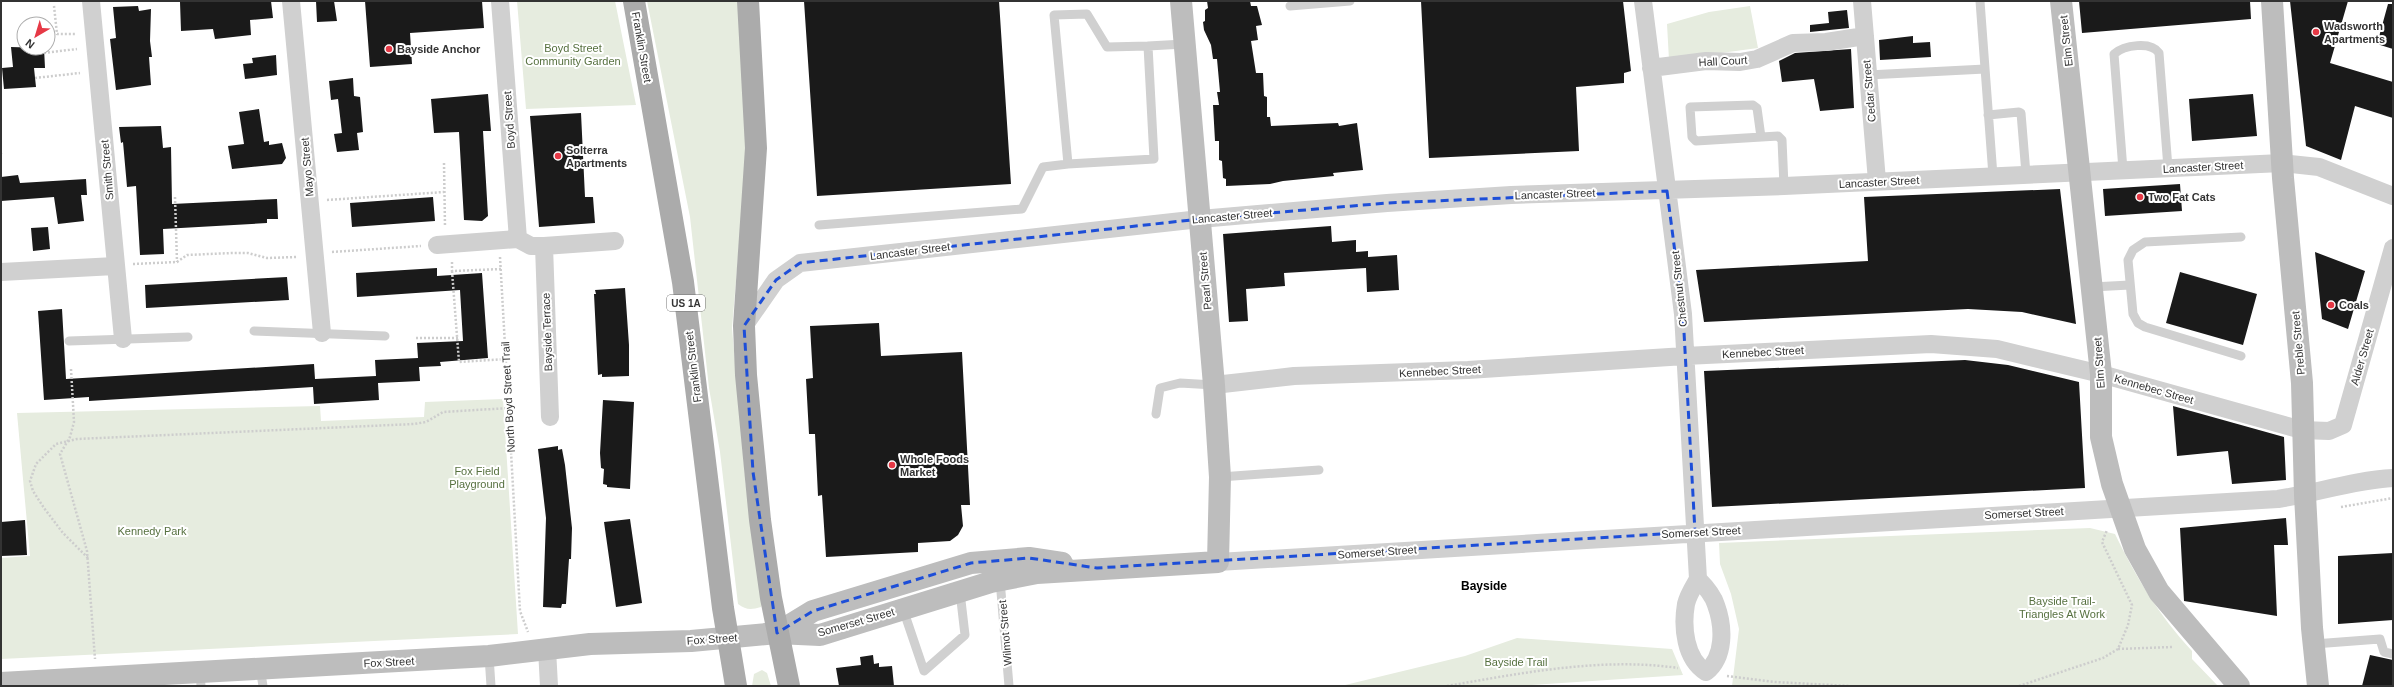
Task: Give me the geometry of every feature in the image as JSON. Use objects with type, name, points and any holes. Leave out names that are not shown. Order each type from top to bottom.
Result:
[{"type":"main road","name":"Franklin Street","points":[[634,1],[683,282],[727,638],[736,686]]},
{"type":"main road","points":[[748,1],[756,148],[744,326],[746,375],[754,472],[777,633],[789,686]]},
{"type":"street","name":"Smith Street","points":[[91,1],[122,265],[123,339]]},
{"type":"street","name":"Mayo Street","points":[[291,1],[322,334]]},
{"type":"street","name":"Boyd Street","points":[[500,1],[518,239]]},
{"type":"street","name":"Pearl Street","points":[[1181,1],[1198,175],[1200,219],[1214,385],[1220,477],[1218,562]]},
{"type":"street","name":"Chestnut Street","points":[[1643,1],[1683,314],[1698,579]]},
{"type":"street","name":"Cedar Street","points":[[1862,1],[1877,181]]},
{"type":"street","name":"Elm Street","points":[[2062,1],[2101,374],[2101,437],[2120,508],[2135,549],[2158,592],[2239,686]]},
{"type":"street","name":"Preble Street","points":[[2272,1],[2282,163],[2302,383],[2304,495],[2318,686]]},
{"type":"street","name":"Hall Court","points":[[1651,68],[1706,61],[1740,62],[1757,59],[1794,43],[1826,42],[1864,36]]},
{"type":"street","name":"Lancaster Street","points":[[744,326],[776,280],[800,263],[1200,219],[1410,201],[1511,195],[1668,191],[2282,163],[2319,167],[2393,196]]},
{"type":"street","points":[[437,245],[518,239],[531,246],[615,241]]},
{"type":"street","name":"Bayside Terrace","points":[[544,246],[550,417]]},
{"type":"street","name":"Alder Street","points":[[2302,430],[2329,431],[2343,425],[2393,248]]},
{"type":"street","points":[[1,272],[122,265]]},
{"type":"street","name":"Kennebec Street","points":[[1214,385],[1294,376],[1468,370],[1686,356],[1931,344],[1996,349],[2101,374],[2302,430]]},
{"type":"street","points":[[2304,495],[2368,479],[2393,478]]},
{"type":"street","name":"Somerset Street","points":[[777,633],[820,635],[1000,580],[1037,573],[1097,568],[1218,562],[1695,532],[2278,499],[2304,495]]},
{"type":"street","name":"Somerset Street","points":[[777,633],[813,611],[971,562],[1029,558],[1097,568]]},
{"type":"street","points":[[1698,579],[1716,604],[1721,632],[1718,656],[1706,679],[1692,659],[1685,628],[1686,603],[1698,579]]},
{"type":"street","name":"Fox Street","points":[[1,683],[96,679],[139,681],[262,677],[489,656],[590,644],[727,638],[777,633]]},
{"type":"street","points":[[547,649],[549,686]]},
{"type":"lane","points":[[1290,6],[1350,1]]},
{"type":"lane","points":[[1980,1],[1993,176]]},
{"type":"lane","points":[[1068,164],[1054,14],[1087,14],[1107,47],[1184,44]]},
{"type":"lane","points":[[2123,170],[2114,54],[2120,48],[2148,45],[2156,47],[2160,53],[2168,168]]},
{"type":"lane","points":[[819,225],[1022,209],[1043,167],[1154,159],[1148,46]]},
{"type":"lane","points":[[1868,76],[1985,69]]},
{"type":"lane","points":[[1761,137],[1757,108],[1753,105],[1690,107],[1692,137],[1696,141],[1778,136],[1782,140],[1784,186]]},
{"type":"lane","points":[[1988,115],[2021,113],[2026,174]]},
{"type":"lane","points":[[2241,356],[2145,327],[2138,323],[2133,314],[2128,260],[2133,250],[2145,242],[2242,237]]},
{"type":"lane","points":[[2092,287],[2130,285]]},
{"type":"lane","points":[[254,331],[385,336]]},
{"type":"lane","points":[[69,341],[188,338]]},
{"type":"lane","points":[[1156,414],[1160,388],[1180,383],[1214,385]]},
{"type":"lane","points":[[1220,477],[1319,470]]},
{"type":"lane","name":"Wilmot Street","points":[[1000,580],[1010,686]]},
{"type":"lane","points":[[903,609],[924,671],[965,635],[960,592]]},
{"type":"lane","points":[[2314,644],[2380,639],[2384,652],[2393,654]]},
{"type":"lane","points":[[489,656],[491,686]]},
{"type":"path","points":[[54,6],[57,34],[76,34]]},
{"type":"path","points":[[56,52],[78,49]]},
{"type":"path","points":[[35,78],[80,73]]},
{"type":"path","points":[[437,245],[445,232],[444,163]]},
{"type":"path","points":[[325,200],[444,192]]},
{"type":"path","points":[[175,197],[177,262]]},
{"type":"path","points":[[330,252],[437,245],[452,260],[459,362],[506,359]]},
{"type":"path","points":[[122,265],[177,262],[187,255],[248,252],[267,258],[300,256]]},
{"type":"path","name":"North Boyd Street Trail","points":[[500,254],[520,611],[529,634]]},
{"type":"path","points":[[452,271],[501,269]]},
{"type":"path","points":[[416,338],[458,338]]},
{"type":"path","points":[[71,370],[74,422],[70,437],[61,449],[61,460],[88,558],[96,679]]},
{"type":"path","points":[[88,558],[63,533],[38,499],[31,486],[31,476],[36,464],[56,444],[66,443],[77,439],[414,424],[426,422],[443,412],[509,408]]},
{"type":"path","points":[[2342,508],[2393,498]]},
{"type":"path","points":[[2118,649],[2128,625],[2132,605]]},
{"type":"path","points":[[2019,686],[2103,658],[2118,649],[2172,647]]},
{"type":"path","points":[[1447,686],[1539,672],[1602,665],[1659,666],[1706,679],[1850,686]]},
{"type":"highlighted area","points":[[1667,191],[1683,314],[1695,532],[1097,568],[1029,558],[971,563],[813,611],[777,633],[753,472],[744,326],[776,280],[800,263],[1200,219],[1387,203]]},
{"type":"green space","name":"Boyd Street Community Garden","points":[[517,1],[615,1],[636,105],[526,109]]},
{"type":"green space","points":[[647,1],[738,1],[747,151],[732,328],[746,487],[762,604],[761,607],[754,609],[749,609],[738,604],[720,452],[709,388],[690,217]]},
{"type":"green space","points":[[1750,6],[1758,48],[1669,60],[1667,24],[1709,12]]},
{"type":"green space","name":"Kennedy Park","points":[[503,399],[518,634],[1,659],[1,558],[30,556],[17,413],[320,406],[321,421],[424,417],[425,402]]},
{"type":"green space","name":"Bayside Trail- Triangles At Work","points":[[2090,528],[2115,534],[2140,581],[2158,610],[2192,651],[2192,659],[2218,686],[1732,686],[1739,629],[1731,594],[1720,564],[1719,543]]},
{"type":"green space","name":"Bayside Trail","points":[[1517,638],[1672,649],[1683,675],[1515,686],[1341,686],[1465,656]]},
{"type":"green space","points":[[762,670],[767,673],[771,686],[752,686],[754,674]]},
{"type":"building","points":[[271,1],[273,18],[250,20],[251,35],[215,39],[213,29],[181,31],[180,2]]},
{"type":"building","points":[[316,1],[334,1],[337,21],[317,22]]},
{"type":"building","name":"Bayside Anchor","points":[[365,1],[482,1],[484,28],[410,33],[412,64],[370,67]]},
{"type":"building","points":[[804,1],[999,1],[1011,184],[817,196]]},
{"type":"building","points":[[1207,1],[1250,1],[1251,6],[1257,6],[1262,25],[1256,26],[1258,40],[1251,41],[1256,73],[1263,73],[1264,96],[1267,97],[1267,117],[1270,117],[1271,126],[1338,123],[1339,126],[1357,123],[1363,170],[1333,173],[1334,176],[1283,181],[1270,184],[1226,186],[1226,179],[1223,178],[1222,161],[1219,160],[1219,141],[1215,141],[1213,105],[1219,105],[1217,92],[1220,92],[1217,59],[1213,59],[1211,45],[1204,30],[1203,22],[1205,21],[1205,10],[1208,8]]},
{"type":"building","points":[[1421,1],[1623,1],[1631,71],[1624,73],[1624,83],[1576,87],[1579,151],[1429,158]]},
{"type":"building","points":[[2079,1],[2250,1],[2251,19],[2082,33]]},
{"type":"building","points":[[2290,1],[2348,1],[2330,63],[2393,82],[2393,118],[2355,106],[2341,160],[2306,146]]},
{"type":"building","points":[[2388,4],[2393,4],[2393,49],[2377,44]]},
{"type":"building","points":[[138,6],[139,11],[151,9],[150,41],[152,57],[149,57],[151,85],[116,90],[110,39],[116,38],[113,7]]},
{"type":"building","points":[[1847,10],[1849,28],[1810,32],[1810,25],[1829,23],[1828,12]]},
{"type":"building","points":[[1913,36],[1913,43],[1930,42],[1931,57],[1880,60],[1879,40]]},
{"type":"building","points":[[11,47],[16,47],[16,56],[44,56],[45,68],[34,68],[36,87],[4,89],[2,68],[13,67]]},
{"type":"building","points":[[1851,49],[1854,108],[1820,111],[1814,79],[1782,82],[1779,61],[1795,53]]},
{"type":"building","points":[[276,55],[277,75],[245,79],[243,64],[253,63],[252,58]]},
{"type":"building","points":[[353,78],[354,96],[360,97],[363,132],[357,133],[359,150],[337,152],[334,134],[342,133],[338,99],[331,100],[329,81]]},
{"type":"building","points":[[488,94],[491,131],[483,131],[488,216],[482,221],[464,220],[459,132],[434,133],[431,99]]},
{"type":"building","points":[[2253,94],[2257,136],[2192,141],[2189,99]]},
{"type":"building","points":[[259,109],[264,142],[269,141],[269,145],[282,143],[286,158],[282,164],[232,169],[228,146],[244,144],[239,112]]},
{"type":"building","name":"Solterra Apartments","points":[[581,113],[585,197],[593,197],[595,223],[539,227],[530,116]]},
{"type":"building","points":[[161,126],[163,148],[171,147],[172,204],[277,199],[278,219],[267,219],[267,223],[163,229],[164,254],[140,255],[136,186],[127,187],[123,142],[121,143],[119,127]]},
{"type":"building","points":[[18,175],[20,183],[86,179],[87,195],[81,195],[84,221],[58,224],[54,197],[1,201],[1,177]]},
{"type":"building","points":[[2180,184],[2182,211],[2105,216],[2103,189]]},
{"type":"building","points":[[2060,189],[2076,324],[2022,312],[1968,309],[1704,322],[1696,270],[1868,261],[1864,197]]},
{"type":"building","points":[[433,197],[435,221],[352,227],[350,203]]},
{"type":"building","points":[[1331,226],[1332,242],[1356,240],[1356,252],[1368,251],[1368,257],[1397,255],[1399,290],[1367,292],[1366,268],[1284,273],[1285,286],[1246,289],[1248,321],[1229,322],[1223,234]]},
{"type":"building","points":[[48,227],[50,249],[33,251],[31,228]]},
{"type":"building","points":[[2315,252],[2365,271],[2348,329],[2322,319]]},
{"type":"building","points":[[437,268],[437,276],[482,273],[488,358],[440,362],[441,366],[419,367],[420,381],[378,383],[379,400],[314,404],[313,387],[89,401],[89,397],[44,400],[38,311],[62,309],[66,379],[314,364],[315,379],[376,376],[375,360],[418,358],[417,343],[463,341],[460,290],[357,297],[356,273]]},
{"type":"building","points":[[2180,272],[2257,294],[2243,345],[2166,323]]},
{"type":"building","points":[[287,277],[289,300],[146,308],[145,285]]},
{"type":"building","points":[[625,288],[629,345],[629,376],[602,377],[602,374],[598,375],[595,290]]},
{"type":"building","name":"Whole Foods Market","points":[[879,323],[881,356],[962,352],[970,505],[961,505],[963,526],[958,535],[950,541],[918,543],[918,552],[826,557],[822,495],[818,496],[815,434],[809,434],[806,379],[813,378],[810,326]]},
{"type":"building","points":[[1965,360],[2008,365],[2079,382],[2085,488],[1712,507],[1704,371]]},
{"type":"building","points":[[603,400],[634,402],[630,489],[607,487],[607,485],[603,484],[604,469],[601,468],[600,453]]},
{"type":"building","points":[[2173,406],[2284,437],[2286,480],[2232,484],[2228,451],[2177,456]]},
{"type":"building","points":[[558,446],[558,450],[562,449],[565,465],[572,528],[571,559],[569,559],[566,604],[562,604],[561,608],[543,607],[546,518],[538,449]]},
{"type":"building","points":[[2286,518],[2288,545],[2274,545],[2277,616],[2184,601],[2180,528]]},
{"type":"building","points":[[630,519],[642,603],[616,607],[604,522]]},
{"type":"building","points":[[25,520],[27,555],[1,556],[1,522]]},
{"type":"building","points":[[2393,553],[2393,620],[2338,624],[2338,556]]},
{"type":"building","points":[[873,655],[874,664],[879,663],[879,667],[892,666],[894,686],[839,686],[836,668],[861,665],[860,657]]},
{"type":"building","points":[[2370,655],[2393,660],[2393,686],[2362,686]]},
{"type":"place","name":"Wadsworth Apartments","points":[[2316,32]]},
{"type":"place","name":"Bayside Anchor","points":[[389,49]]},
{"type":"place","name":"Solterra Apartments","points":[[558,156]]},
{"type":"place","name":"Two Fat Cats","points":[[2140,197]]},
{"type":"place","name":"Coals","points":[[2331,305]]},
{"type":"place","name":"Whole Foods Market","points":[[892,465]]},
{"type":"district","name":"Bayside","points":[[1484,586]]},
{"type":"park label","name":"Fox Field Playground","points":[[477,477]]}]
